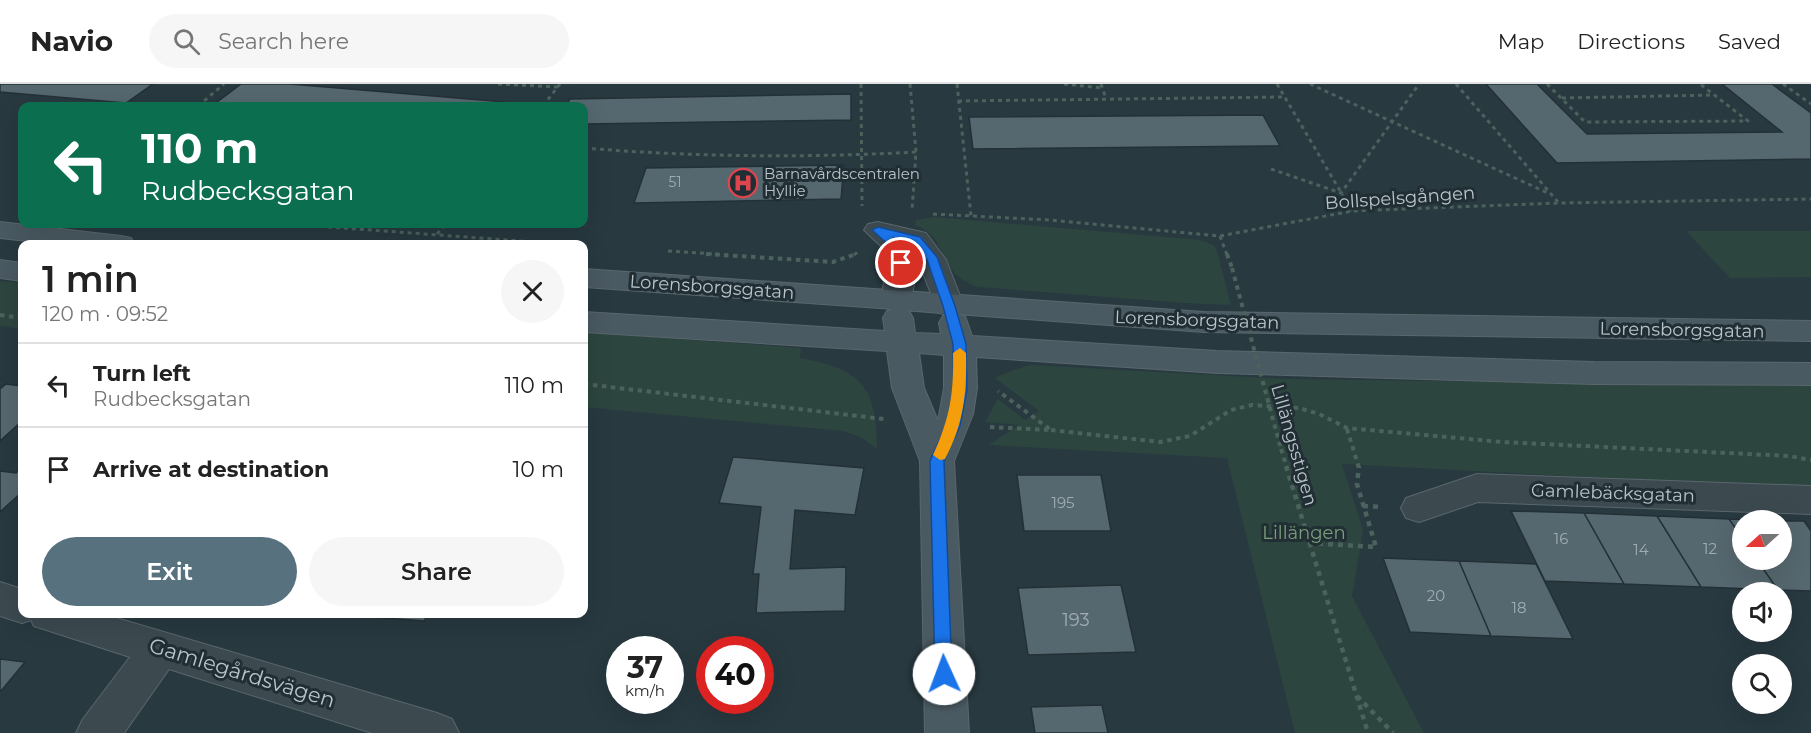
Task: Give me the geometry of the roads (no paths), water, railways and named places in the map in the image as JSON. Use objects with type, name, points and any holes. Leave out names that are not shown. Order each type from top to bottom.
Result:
[{"type":"main road","points":[[0,230],[86,240]]},
{"type":"main road","points":[[0,270],[18,272]]},
{"type":"main road","name":"Lorensborgsgatan","points":[[588,278],[949,306],[1204,322],[1811,331]]},
{"type":"main road","points":[[896,301],[908,388],[937,461],[947,733]]},
{"type":"main road","points":[[937,461],[953,426],[961,390],[960,344],[949,306]]},
{"type":"main road","name":"Lorensborgsgatan","points":[[588,322],[900,340],[1217,362],[1412,369],[1811,374]]},
{"type":"street","points":[[896,301],[901,263],[897,246],[878,230],[916,240],[932,260],[949,306]]},
{"type":"street","name":"Gamlebäcksgatan","points":[[1419,508],[1477,488],[1811,500]]},
{"type":"street","points":[[0,599],[18,605]]},
{"type":"street","name":"Gamlegårdsvägen","points":[[62,618],[437,733]]},
{"type":"street","points":[[98,733],[161,647]]},
{"type":"place","name":"Barnavårdscentralen Hyllie","points":[[743,183]]},
{"type":"park label","name":"Lillängen","points":[[1304,533]]}]
